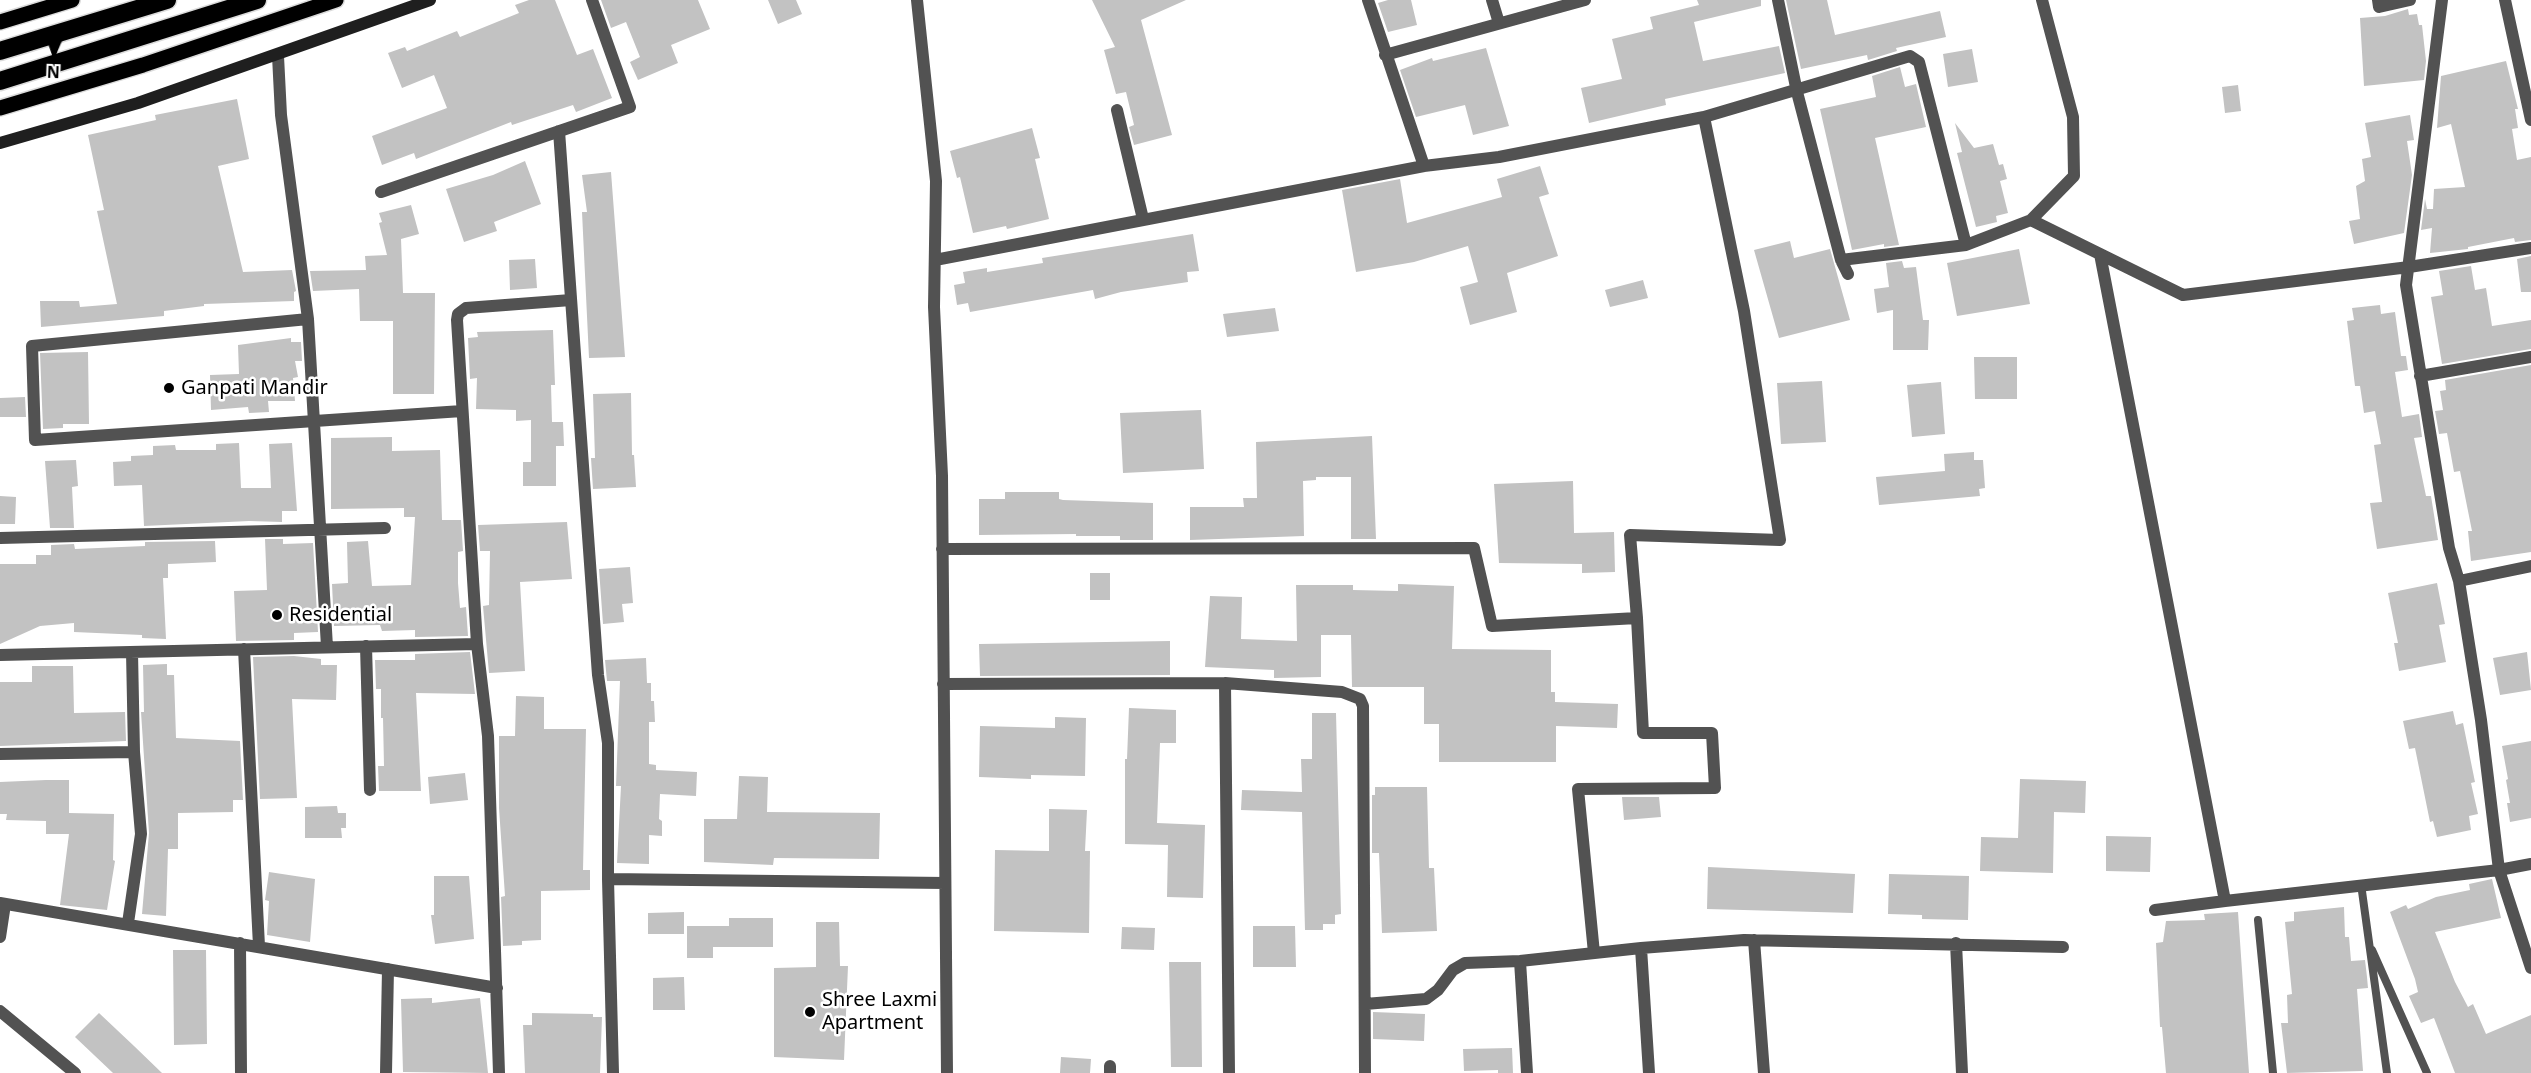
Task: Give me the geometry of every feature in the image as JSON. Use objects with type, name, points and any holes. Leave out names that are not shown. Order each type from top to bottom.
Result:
[{"type":"highway","points":[[0,51],[167,0]]},
{"type":"highway","points":[[0,81],[256,0]]},
{"type":"main road","points":[[0,22],[72,0]]},
{"type":"main road","points":[[0,108],[143,65],[336,0]]},
{"type":"street","points":[[0,143],[138,103],[278,56],[430,0]]},
{"type":"street","points":[[381,192],[630,107],[592,0]]},
{"type":"street","points":[[917,0],[936,181],[934,307],[942,477],[947,1073]]},
{"type":"street","points":[[1368,0],[1424,166]]},
{"type":"street","points":[[1492,0],[1499,23]]},
{"type":"street","points":[[1385,55],[1585,0]]},
{"type":"street","points":[[1778,0],[1797,92],[1841,260],[1848,274]]},
{"type":"street","points":[[1841,260],[1966,245],[2031,220],[2074,176],[2073,117],[2042,0]]},
{"type":"street","points":[[2378,0],[2379,6],[2410,0]]},
{"type":"street","points":[[2442,0],[2406,285],[2449,548],[2458,581],[2481,720],[2499,870],[2531,968]]},
{"type":"street","points":[[2505,0],[2531,120]]},
{"type":"street","points":[[278,56],[281,115],[308,319],[327,647]]},
{"type":"street","points":[[935,260],[1424,166],[1499,157],[1704,117],[1797,92],[1904,58],[1917,59],[1966,245]]},
{"type":"street","points":[[1117,110],[1143,219]]},
{"type":"street","points":[[1594,953],[1578,789],[1715,788],[1712,733],[1642,733],[1637,618],[1630,536],[1780,540],[1744,310],[1704,117]]},
{"type":"street","points":[[559,131],[598,675],[608,743],[608,879],[613,1073]]},
{"type":"street","points":[[2031,220],[2183,295],[2409,267],[2531,248]]},
{"type":"street","points":[[2100,254],[2224,901]]},
{"type":"street","points":[[499,1073],[488,736],[477,644],[458,320],[462,309],[571,300]]},
{"type":"street","points":[[308,319],[32,346],[35,440],[462,411]]},
{"type":"street","points":[[2420,376],[2531,357]]},
{"type":"street","points":[[0,538],[386,528]]},
{"type":"street","points":[[942,549],[1474,548],[1492,626],[1637,618]]},
{"type":"street","points":[[2458,581],[2531,566]]},
{"type":"street","points":[[0,655],[477,644]]},
{"type":"street","points":[[366,646],[370,790]]},
{"type":"street","points":[[244,649],[259,946]]},
{"type":"street","points":[[128,923],[141,834],[134,752],[132,652]]},
{"type":"street","points":[[943,684],[1225,683],[1342,692],[1353,695],[1363,706],[1365,1073]]},
{"type":"street","points":[[1225,683],[1229,1073]]},
{"type":"street","points":[[0,754],[134,752]]},
{"type":"street","points":[[2154,910],[2361,884],[2499,870],[2531,864]]},
{"type":"street","points":[[608,879],[945,884]]},
{"type":"street","points":[[0,937],[2,903],[497,988]]},
{"type":"street","points":[[1365,1004],[1426,999],[1438,990],[1453,970],[1465,963],[1520,961],[1641,948],[1754,940],[2063,947]]},
{"type":"street","points":[[1754,940],[1764,1073]]},
{"type":"street","points":[[240,943],[241,1073]]},
{"type":"street","points":[[1956,943],[1962,1073]]},
{"type":"street","points":[[1641,948],[1649,1073]]},
{"type":"street","points":[[1520,961],[1527,1073]]},
{"type":"street","points":[[386,1073],[388,969]]},
{"type":"street","points":[[0,1011],[75,1073]]},
{"type":"lane","points":[[2361,884],[2387,1073]]},
{"type":"lane","points":[[2258,920],[2272,1073]]},
{"type":"lane","points":[[2368,941],[2427,1073]]},
{"type":"building","points":[[529,0],[555,0],[577,55],[593,49],[612,98],[576,112],[573,105],[512,125],[511,122],[416,159],[414,153],[382,165],[372,136],[447,108],[434,75],[402,88],[388,53],[405,47],[407,51],[457,31],[460,37],[519,13],[515,5]]},
{"type":"building","points":[[601,0],[698,0],[710,29],[671,45],[678,63],[638,80],[630,62],[640,57],[626,22],[611,28]]},
{"type":"building","points":[[768,0],[796,0],[802,14],[778,24]]},
{"type":"building","points":[[1092,0],[1186,0],[1141,20],[1172,135],[1134,145],[1129,127],[1134,125],[1126,92],[1116,94],[1104,50],[1115,47]]},
{"type":"building","points":[[1388,0],[1411,0],[1417,25],[1388,32],[1378,3]]},
{"type":"building","points":[[1697,0],[1761,0],[1761,6],[1694,22],[1703,61],[1779,46],[1785,73],[1665,99],[1666,105],[1589,123],[1581,88],[1622,79],[1612,39],[1653,29],[1650,17],[1699,5]]},
{"type":"building","points":[[1786,0],[1827,0],[1835,35],[1940,11],[1946,37],[1896,48],[1897,51],[1868,60],[1867,55],[1801,69]]},
{"type":"building","points":[[2408,9],[2409,15],[2417,14],[2419,25],[2422,25],[2426,61],[2424,80],[2364,86],[2360,18],[2385,16]]},
{"type":"building","points":[[1486,48],[1509,126],[1473,135],[1465,105],[1416,117],[1400,70],[1432,58],[1433,61]]},
{"type":"building","points":[[1972,49],[1978,82],[1948,87],[1943,54]]},
{"type":"building","points":[[2506,61],[2518,109],[2515,109],[2518,128],[2512,129],[2517,160],[2531,157],[2531,240],[2515,242],[2514,238],[2468,247],[2468,249],[2430,253],[2432,228],[2421,230],[2425,199],[2427,209],[2433,209],[2434,189],[2465,187],[2451,124],[2437,128],[2441,76]]},
{"type":"building","points":[[1900,67],[1905,87],[1916,84],[1926,127],[1875,138],[1899,245],[1884,247],[1884,244],[1852,250],[1820,109],[1876,97],[1872,76]]},
{"type":"building","points":[[2238,85],[2241,111],[2225,113],[2222,87]]},
{"type":"building","points":[[237,99],[249,159],[218,166],[243,272],[292,270],[296,291],[294,301],[204,304],[204,306],[164,311],[164,316],[41,327],[40,301],[79,301],[80,307],[117,304],[97,211],[104,210],[88,135],[156,120],[155,115]]},
{"type":"building","points":[[2410,115],[2414,140],[2407,141],[2412,175],[2404,233],[2354,244],[2349,221],[2360,219],[2356,186],[2365,181],[2362,159],[2371,157],[2365,123]]},
{"type":"building","points":[[1955,123],[1974,148],[1993,144],[1999,165],[2003,164],[2007,179],[2000,181],[2008,213],[1996,216],[1997,222],[1976,227],[1957,153],[1962,152]]},
{"type":"building","points":[[1032,128],[1040,158],[1035,159],[1049,219],[1007,229],[1006,226],[973,233],[960,177],[957,178],[950,151]]},
{"type":"building","points":[[525,161],[541,204],[494,222],[497,231],[464,242],[446,189],[493,175]]},
{"type":"building","points":[[1540,166],[1549,194],[1539,197],[1558,256],[1507,273],[1517,312],[1470,325],[1460,287],[1478,282],[1468,246],[1414,262],[1356,272],[1342,190],[1400,179],[1407,223],[1502,197],[1497,179]]},
{"type":"building","points":[[611,172],[625,357],[589,358],[582,212],[587,212],[582,175]]},
{"type":"building","points":[[411,205],[419,234],[401,239],[403,293],[435,293],[434,394],[393,394],[393,321],[360,321],[359,289],[313,291],[310,271],[366,270],[365,256],[387,255],[379,223],[382,222],[379,213]]},
{"type":"building","points":[[1193,234],[1199,271],[1187,272],[1188,282],[1121,292],[1095,299],[1093,290],[970,312],[968,303],[957,305],[954,285],[965,283],[963,272],[987,268],[987,272],[1043,263],[1042,258]]},
{"type":"building","points":[[1790,241],[1794,258],[1830,249],[1850,320],[1779,338],[1754,250]]},
{"type":"building","points":[[2019,249],[2030,304],[1957,316],[1947,263]]},
{"type":"building","points":[[2531,256],[2531,292],[2521,292],[2517,259]]},
{"type":"building","points":[[535,259],[537,288],[510,290],[509,260]]},
{"type":"building","points":[[1902,261],[1904,268],[1916,267],[1923,320],[1929,320],[1928,350],[1893,350],[1893,310],[1877,313],[1874,289],[1889,287],[1886,263]]},
{"type":"building","points":[[2471,266],[2475,290],[2486,288],[2492,326],[2531,320],[2531,349],[2442,364],[2431,297],[2443,295],[2439,271]]},
{"type":"building","points":[[1643,280],[1648,298],[1610,307],[1605,290]]},
{"type":"building","points":[[2380,305],[2381,314],[2395,312],[2401,356],[2406,356],[2408,370],[2395,372],[2402,417],[2419,414],[2422,437],[2414,438],[2426,496],[2431,496],[2438,540],[2377,549],[2370,503],[2382,502],[2374,445],[2381,444],[2375,411],[2364,413],[2360,386],[2355,386],[2347,321],[2354,320],[2352,308]]},
{"type":"building","points":[[1275,308],[1279,331],[1227,337],[1223,314]]},
{"type":"building","points":[[553,330],[555,385],[551,385],[552,422],[563,422],[564,446],[556,446],[556,486],[523,486],[523,462],[531,462],[531,420],[516,421],[516,410],[476,409],[477,378],[470,379],[468,338],[478,337],[477,332]]},
{"type":"building","points":[[291,338],[291,342],[301,342],[302,361],[295,361],[298,377],[293,378],[295,401],[268,401],[269,412],[249,413],[248,407],[211,410],[210,375],[239,374],[238,345]]},
{"type":"building","points":[[88,352],[89,424],[63,424],[63,428],[43,429],[40,353]]},
{"type":"building","points":[[1974,357],[2017,357],[2017,399],[1975,399]]},
{"type":"building","points":[[2531,365],[2531,552],[2471,561],[2468,531],[2472,531],[2460,471],[2454,472],[2447,433],[2439,434],[2435,411],[2443,410],[2440,391],[2446,390],[2445,380]]},
{"type":"building","points":[[1822,381],[1826,442],[1781,444],[1777,383]]},
{"type":"building","points":[[1941,382],[1945,434],[1912,437],[1907,385]]},
{"type":"building","points":[[631,393],[632,455],[634,455],[636,487],[593,489],[591,458],[595,458],[593,394]]},
{"type":"building","points":[[25,397],[26,417],[0,417],[0,398]]},
{"type":"building","points":[[1201,410],[1204,469],[1123,473],[1120,413]]},
{"type":"building","points":[[1372,436],[1376,539],[1351,539],[1351,477],[1316,477],[1316,480],[1303,481],[1304,536],[1190,540],[1190,507],[1244,507],[1243,498],[1257,498],[1256,442]]},
{"type":"building","points":[[392,437],[392,451],[440,450],[442,520],[461,520],[463,551],[458,552],[458,583],[460,608],[466,607],[468,636],[415,637],[415,630],[382,631],[380,625],[334,626],[332,584],[348,583],[347,542],[368,541],[372,586],[411,585],[415,517],[404,517],[404,508],[331,509],[331,438]]},
{"type":"building","points":[[239,443],[241,488],[271,488],[269,444],[292,443],[297,511],[282,511],[282,522],[249,521],[144,526],[142,485],[114,486],[113,462],[131,461],[131,456],[153,455],[153,446],[175,445],[176,450],[216,450],[216,444]]},
{"type":"building","points":[[1974,452],[1974,460],[1983,460],[1985,488],[1979,489],[1980,496],[1879,505],[1876,477],[1945,471],[1944,454]]},
{"type":"building","points":[[76,460],[78,486],[72,487],[74,528],[50,528],[45,461]]},
{"type":"building","points":[[1573,481],[1574,533],[1614,532],[1615,572],[1582,573],[1582,564],[1499,563],[1494,484]]},
{"type":"building","points":[[1005,492],[1059,492],[1059,499],[1063,500],[1153,503],[1153,540],[1120,540],[1120,536],[1076,536],[1076,534],[979,535],[979,499],[1005,499]]},
{"type":"building","points":[[0,496],[16,497],[15,524],[0,524]]},
{"type":"building","points":[[567,522],[572,579],[520,582],[525,671],[489,673],[483,606],[489,605],[490,551],[480,551],[478,525]]},
{"type":"building","name":"Residential","points":[[265,539],[283,539],[283,544],[313,543],[318,632],[294,633],[294,640],[236,641],[234,591],[267,590]]},
{"type":"building","points":[[215,541],[216,562],[168,564],[168,578],[163,578],[166,639],[142,638],[142,635],[74,632],[74,623],[40,626],[0,644],[0,564],[36,564],[36,555],[51,555],[51,545],[74,544],[75,549],[145,546],[145,542]]},
{"type":"building","points":[[630,567],[633,603],[622,604],[624,622],[603,624],[599,569]]},
{"type":"building","points":[[1090,573],[1110,573],[1110,600],[1090,600]]},
{"type":"building","points":[[2437,583],[2445,624],[2439,625],[2446,662],[2399,671],[2394,643],[2398,643],[2388,593]]},
{"type":"building","points":[[1398,584],[1454,586],[1452,649],[1551,650],[1551,692],[1555,692],[1555,702],[1618,704],[1617,728],[1556,726],[1556,762],[1439,762],[1439,724],[1424,724],[1424,687],[1352,687],[1351,635],[1321,635],[1321,677],[1274,678],[1274,670],[1205,667],[1210,596],[1242,597],[1241,639],[1297,641],[1296,585],[1353,585],[1353,590],[1398,591]]},
{"type":"building","points":[[1170,641],[1170,675],[980,676],[979,644]]},
{"type":"building","points":[[470,652],[475,694],[416,693],[421,791],[379,791],[378,766],[384,766],[383,718],[381,718],[381,689],[376,689],[375,660],[415,660],[415,654]]},
{"type":"building","points":[[2527,652],[2531,690],[2500,695],[2493,658]]},
{"type":"building","points":[[294,656],[321,659],[321,665],[337,665],[336,700],[292,699],[297,798],[260,799],[253,657]]},
{"type":"building","points":[[646,658],[647,683],[651,683],[651,701],[654,701],[655,722],[649,722],[649,764],[656,765],[656,770],[697,772],[696,796],[660,794],[659,819],[662,821],[662,836],[649,835],[649,864],[617,863],[621,786],[616,786],[620,681],[607,681],[605,660]]},
{"type":"building","points":[[167,664],[167,675],[174,675],[176,738],[240,741],[243,800],[233,800],[233,812],[178,813],[178,849],[168,849],[166,916],[142,914],[149,833],[141,712],[144,712],[143,665]]},
{"type":"building","points":[[32,666],[73,666],[74,713],[125,712],[126,741],[0,746],[0,682],[32,682]]},
{"type":"building","points":[[516,696],[544,697],[544,729],[586,729],[583,870],[590,870],[590,890],[541,891],[541,940],[522,941],[522,945],[503,946],[501,897],[505,896],[499,808],[499,736],[515,736]]},
{"type":"building","points":[[1129,708],[1176,710],[1176,743],[1160,743],[1157,823],[1205,825],[1203,898],[1167,897],[1168,845],[1125,844],[1125,759],[1127,759]]},
{"type":"building","points":[[2453,711],[2456,725],[2463,723],[2475,782],[2471,783],[2478,814],[2469,816],[2471,830],[2437,837],[2433,821],[2430,822],[2415,748],[2409,749],[2403,721]]},
{"type":"building","points":[[1312,713],[1336,713],[1341,914],[1335,915],[1335,924],[1323,924],[1323,930],[1305,930],[1302,812],[1241,810],[1242,790],[1302,792],[1301,759],[1312,759]]},
{"type":"building","points":[[1055,717],[1086,718],[1085,776],[1031,775],[1031,779],[979,777],[980,726],[1055,728]]},
{"type":"building","points":[[2531,741],[2531,818],[2510,822],[2507,803],[2510,803],[2506,780],[2508,779],[2502,746]]},
{"type":"building","points":[[465,773],[468,800],[430,804],[428,777]]},
{"type":"building","points":[[739,776],[768,777],[767,812],[880,813],[879,859],[774,858],[773,865],[704,862],[704,819],[737,819]]},
{"type":"building","points":[[2020,779],[2086,781],[2085,813],[2054,812],[2053,873],[1980,871],[1981,837],[2018,838]]},
{"type":"building","points":[[69,780],[69,813],[114,814],[113,860],[115,861],[107,910],[60,905],[69,834],[46,834],[46,821],[6,820],[7,814],[0,814],[0,782]]},
{"type":"building","points":[[1375,787],[1427,787],[1429,868],[1434,868],[1437,931],[1382,933],[1379,853],[1372,853],[1372,795],[1375,795]]},
{"type":"building","points":[[1622,797],[1659,797],[1661,817],[1624,820]]},
{"type":"building","points":[[337,806],[338,813],[346,813],[346,828],[341,828],[342,838],[305,838],[305,807]]},
{"type":"building","points":[[1049,809],[1087,810],[1085,851],[1090,851],[1089,933],[994,931],[995,850],[1049,851]]},
{"type":"building","points":[[2106,836],[2151,837],[2150,872],[2106,871]]},
{"type":"building","points":[[1708,867],[1855,874],[1853,913],[1707,909]]},
{"type":"building","points":[[269,872],[315,879],[310,942],[267,935],[269,901],[265,900]]},
{"type":"building","points":[[1889,874],[1969,876],[1968,920],[1922,919],[1922,915],[1888,914]]},
{"type":"building","points":[[434,876],[469,876],[474,939],[435,944],[431,915],[434,915]]},
{"type":"building","points":[[2492,879],[2501,918],[2435,932],[2455,982],[2468,1007],[2473,1004],[2486,1034],[2531,1015],[2531,1073],[2455,1073],[2434,1018],[2421,1023],[2409,996],[2418,992],[2390,912],[2406,905],[2408,909],[2436,897],[2470,890],[2469,884]]},
{"type":"building","points":[[2344,907],[2345,937],[2349,937],[2351,961],[2365,960],[2367,977],[2368,988],[2357,989],[2363,1071],[2287,1073],[2281,1023],[2288,1023],[2287,995],[2292,994],[2285,922],[2294,921],[2294,912]]},
{"type":"building","points":[[684,912],[684,934],[648,934],[648,913]]},
{"type":"building","points":[[2238,912],[2249,1073],[2166,1073],[2162,1027],[2160,1027],[2156,943],[2163,942],[2166,921],[2205,920],[2204,914]]},
{"type":"building","points":[[729,918],[773,918],[773,947],[713,947],[713,958],[687,958],[687,926],[729,926]]},
{"type":"building","name":"Shree Laxmi Apartment","points":[[816,922],[839,922],[840,966],[848,966],[844,1060],[774,1057],[774,968],[816,967]]},
{"type":"building","points":[[1253,926],[1295,926],[1296,967],[1253,967]]},
{"type":"building","points":[[1122,927],[1155,928],[1154,950],[1121,949]]},
{"type":"building","points":[[173,950],[206,950],[207,1044],[174,1045]]},
{"type":"building","points":[[1169,962],[1201,962],[1202,1067],[1171,1067]]},
{"type":"building","points":[[684,977],[685,1010],[653,1010],[653,978]]},
{"type":"building","points":[[432,998],[432,1003],[480,998],[488,1073],[403,1072],[401,999]]},
{"type":"building","points":[[1373,1012],[1425,1014],[1424,1041],[1373,1039]]},
{"type":"building","points":[[99,1013],[162,1073],[113,1073],[75,1037]]},
{"type":"building","points":[[532,1013],[593,1014],[593,1017],[602,1017],[600,1073],[525,1073],[523,1025],[532,1025]]},
{"type":"building","points":[[1512,1048],[1513,1073],[1498,1073],[1498,1070],[1464,1071],[1463,1049]]},
{"type":"building","points":[[1061,1057],[1091,1059],[1090,1073],[1060,1073]]},
{"type":"place","name":"Ganpati Mandir","points":[[169,388]]},
{"type":"place","name":"Residential","points":[[277,615]]},
{"type":"place","name":"Shree Laxmi Apartment","points":[[810,1012]]}]
